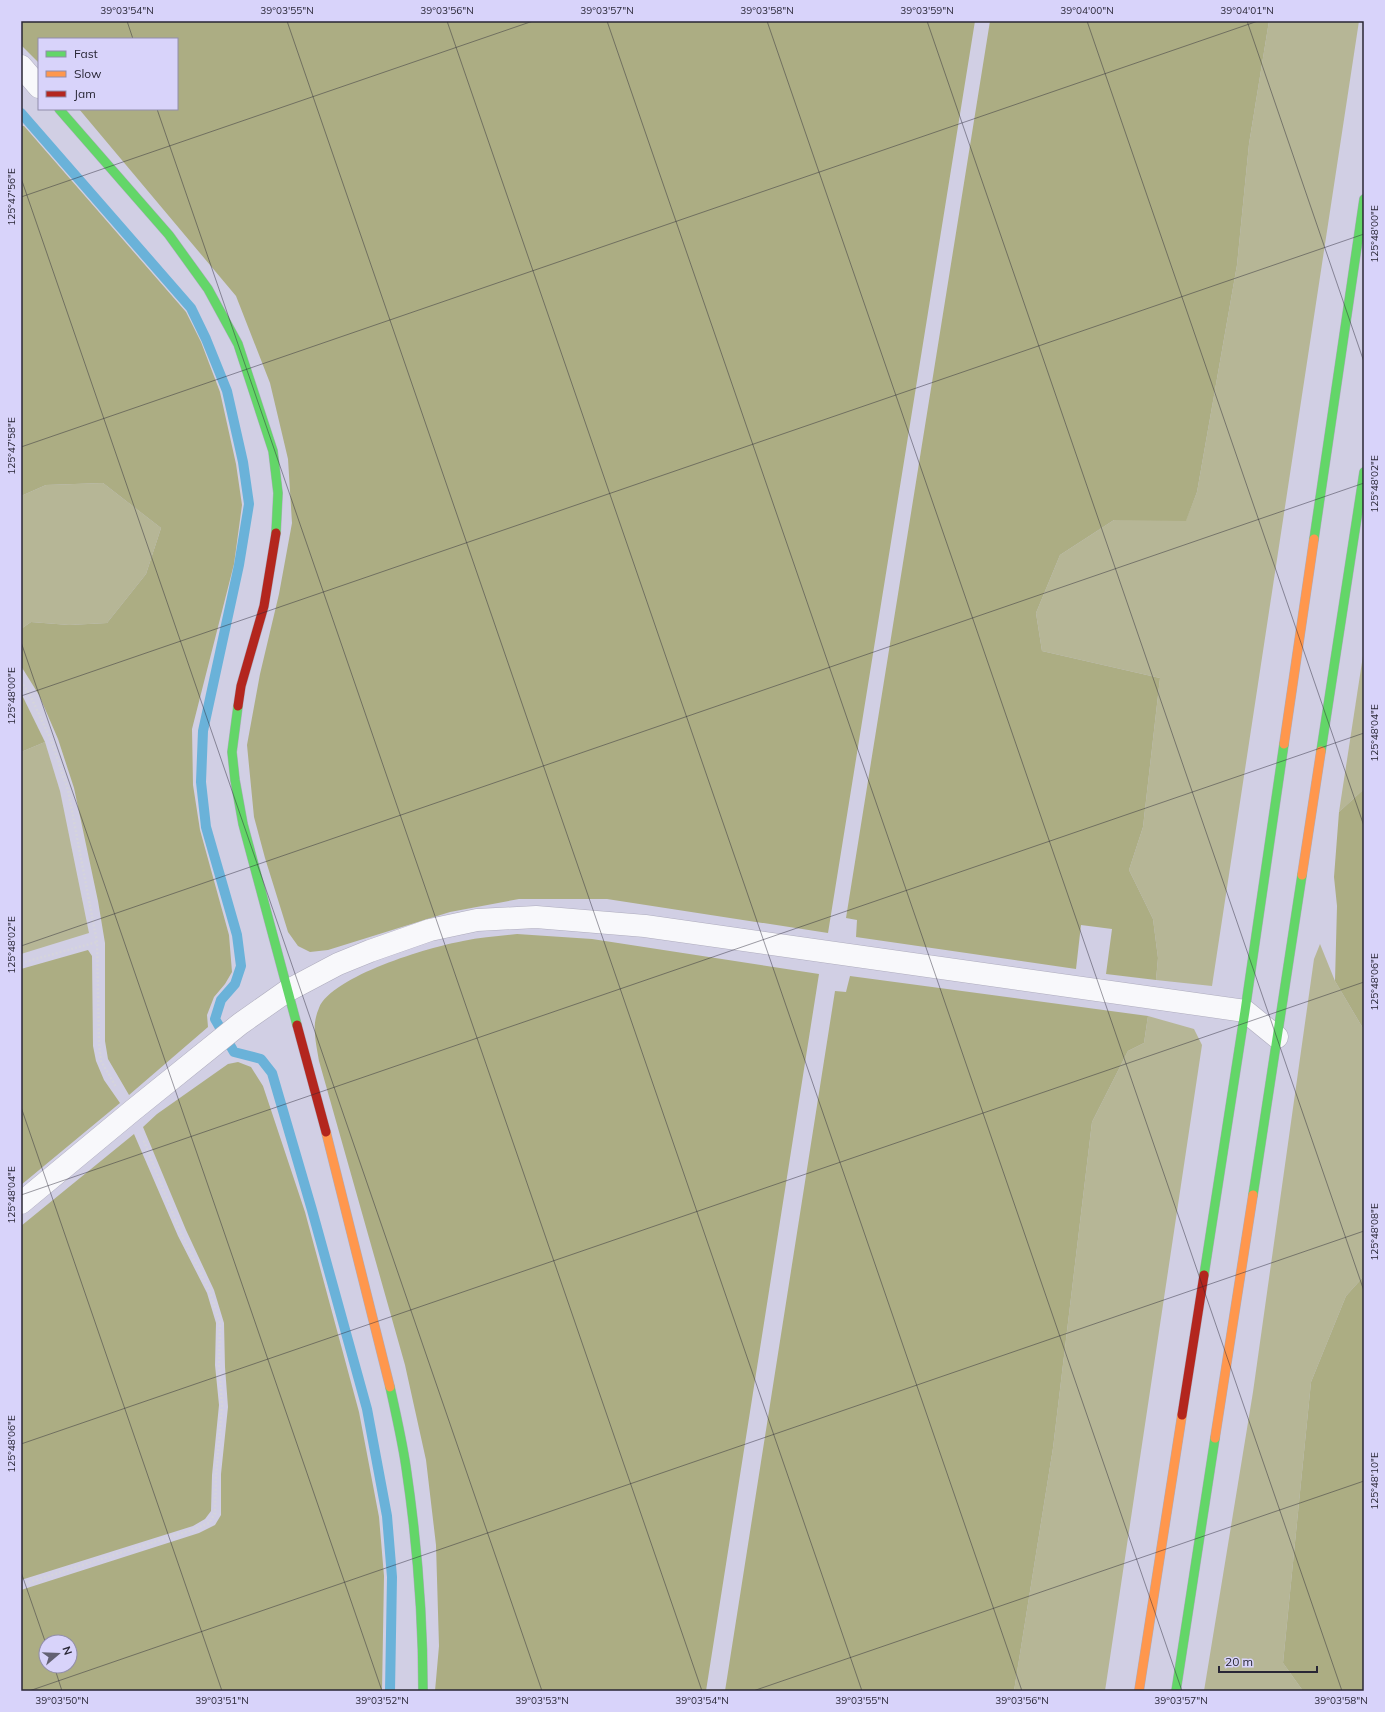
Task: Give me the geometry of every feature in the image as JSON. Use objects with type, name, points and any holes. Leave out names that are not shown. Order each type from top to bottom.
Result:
[{"type":"main road","points":[[60,110],[169,235],[208,289],[238,344],[273,452],[278,493],[275,545],[264,606],[241,686],[232,752],[235,780],[243,824],[287,991],[306,1055],[376,1325],[406,1467],[416,1552],[423,1636],[423,1691]]},
{"type":"main road","points":[[1139,1691],[1244,1011],[1364,199]]},
{"type":"main road","points":[[1176,1691],[1364,472]]},
{"type":"street","points":[[21,66],[38,86]]},
{"type":"street","points":[[21,1203],[240,1024],[287,991],[338,964],[430,930],[477,920],[536,917],[645,926],[1244,1011],[1277,1037]]},
{"type":"path","points":[[21,681],[31,697],[52,740],[68,790],[97,942],[99,1046],[102,1061],[117,1089],[132,1111],[181,1234],[210,1292],[220,1324],[219,1366],[222,1405],[216,1475],[215,1513],[209,1523],[192,1530],[21,1585]]},
{"type":"path","points":[[21,963],[97,942]]},
{"type":"green space","points":[[21,21],[975,21],[828,933],[607,899],[519,899],[450,912],[328,950],[310,952],[298,946],[288,932],[254,817],[247,745],[260,674],[279,594],[292,523],[288,459],[270,383],[236,296],[80,110],[178,110],[178,38],[38,38],[38,62],[21,45]]},
{"type":"green space","points":[[990,21],[1269,21],[1249,144],[1237,265],[1197,492],[1186,521],[1114,520],[1060,555],[1036,613],[1042,651],[1160,678],[1143,827],[1129,870],[1153,919],[1158,958],[1156,980],[1106,974],[1112,929],[1081,925],[1076,969],[856,937],[857,920],[846,918]]},
{"type":"green space","points":[[1269,21],[1359,21],[1212,986],[1156,980],[1158,958],[1153,919],[1129,870],[1143,827],[1160,678],[1042,651],[1036,613],[1060,555],[1114,520],[1186,520],[1197,492],[1237,265],[1249,144]]},
{"type":"green space","points":[[21,126],[24,126],[186,312],[201,342],[220,392],[236,464],[242,505],[234,564],[192,729],[193,785],[200,830],[229,935],[232,972],[225,984],[214,997],[207,1015],[208,1027],[129,1095],[108,1059],[105,1041],[105,943],[98,901],[74,788],[58,739],[39,695],[21,666],[21,629],[31,622],[69,625],[107,623],[146,574],[161,528],[103,483],[46,485],[21,496]]},
{"type":"green space","points":[[103,483],[161,528],[146,574],[107,623],[69,625],[31,622],[21,629],[21,496],[46,485]]},
{"type":"green space","points":[[1364,649],[1364,789],[1339,812]]},
{"type":"green space","points":[[21,693],[45,742],[21,752]]},
{"type":"green space","points":[[45,742],[60,791],[89,933],[21,954],[21,752]]},
{"type":"green space","points":[[1364,789],[1364,1030],[1335,981],[1337,906],[1334,877],[1339,812]]},
{"type":"green space","points":[[517,934],[592,939],[819,974],[706,1691],[435,1691],[439,1646],[436,1545],[426,1460],[405,1365],[319,1061],[315,1034],[315,1021],[319,1008],[328,996],[342,985],[361,974],[406,956],[448,944],[476,938]]},
{"type":"green space","points":[[1320,944],[1335,981],[1364,1030],[1364,1276],[1346,1296],[1311,1382],[1283,1663],[1303,1691],[1204,1691],[1253,1392],[1314,959]]},
{"type":"green space","points":[[88,950],[92,956],[93,1046],[96,1061],[104,1080],[120,1103],[21,1185],[21,969]]},
{"type":"green space","points":[[850,976],[1148,1016],[1144,1043],[1128,1051],[1092,1122],[1053,1448],[1014,1691],[725,1691],[835,991],[846,992]]},
{"type":"green space","points":[[1148,1016],[1194,1029],[1202,1045],[1105,1691],[1014,1691],[1053,1448],[1092,1122],[1128,1051],[1144,1043]]},
{"type":"green space","points":[[238,1062],[251,1067],[263,1086],[305,1212],[359,1412],[379,1517],[384,1576],[382,1691],[21,1691],[21,1590],[199,1533],[215,1525],[221,1515],[221,1474],[228,1407],[224,1323],[214,1290],[186,1230],[143,1127],[157,1114],[228,1064]]},
{"type":"green space","points":[[134,1134],[178,1236],[207,1293],[216,1323],[215,1365],[219,1405],[212,1475],[211,1511],[205,1519],[193,1526],[21,1580],[21,1226]]},
{"type":"green space","points":[[1364,1276],[1364,1691],[1303,1691],[1283,1663],[1311,1382],[1346,1296]]},
{"type":"waterway","points":[[21,113],[191,308],[206,339],[227,391],[243,462],[249,504],[239,565],[203,731],[201,782],[206,827],[237,935],[241,966],[235,984],[221,1000],[215,1019],[234,1052],[261,1059],[272,1073],[312,1210],[367,1409],[387,1516],[392,1577],[390,1691]]},
{"type":"traffic: fast","points":[[60,110],[169,235],[208,289],[238,344],[273,451],[278,493],[276,533]]},
{"type":"traffic: fast","points":[[1314,539],[1364,199]]},
{"type":"traffic: fast","points":[[1321,751],[1364,472]]},
{"type":"traffic: fast","points":[[238,706],[232,752],[235,780],[243,824],[297,1025]]},
{"type":"traffic: fast","points":[[1204,1275],[1245,1011],[1284,744]]},
{"type":"traffic: fast","points":[[1253,1195],[1302,875]]},
{"type":"traffic: fast","points":[[390,1387],[399,1427],[410,1495],[421,1607],[423,1691]]},
{"type":"traffic: fast","points":[[1176,1691],[1215,1438]]},
{"type":"traffic: slow","points":[[1284,744],[1314,539]]},
{"type":"traffic: slow","points":[[1302,875],[1321,751]]},
{"type":"traffic: slow","points":[[326,1132],[390,1387]]},
{"type":"traffic: slow","points":[[1215,1438],[1253,1195]]},
{"type":"traffic: slow","points":[[1139,1691],[1182,1415]]},
{"type":"traffic: jam","points":[[238,706],[241,686],[264,606],[276,533]]},
{"type":"traffic: jam","points":[[297,1025],[326,1132]]},
{"type":"traffic: jam","points":[[1182,1415],[1204,1275]]}]
